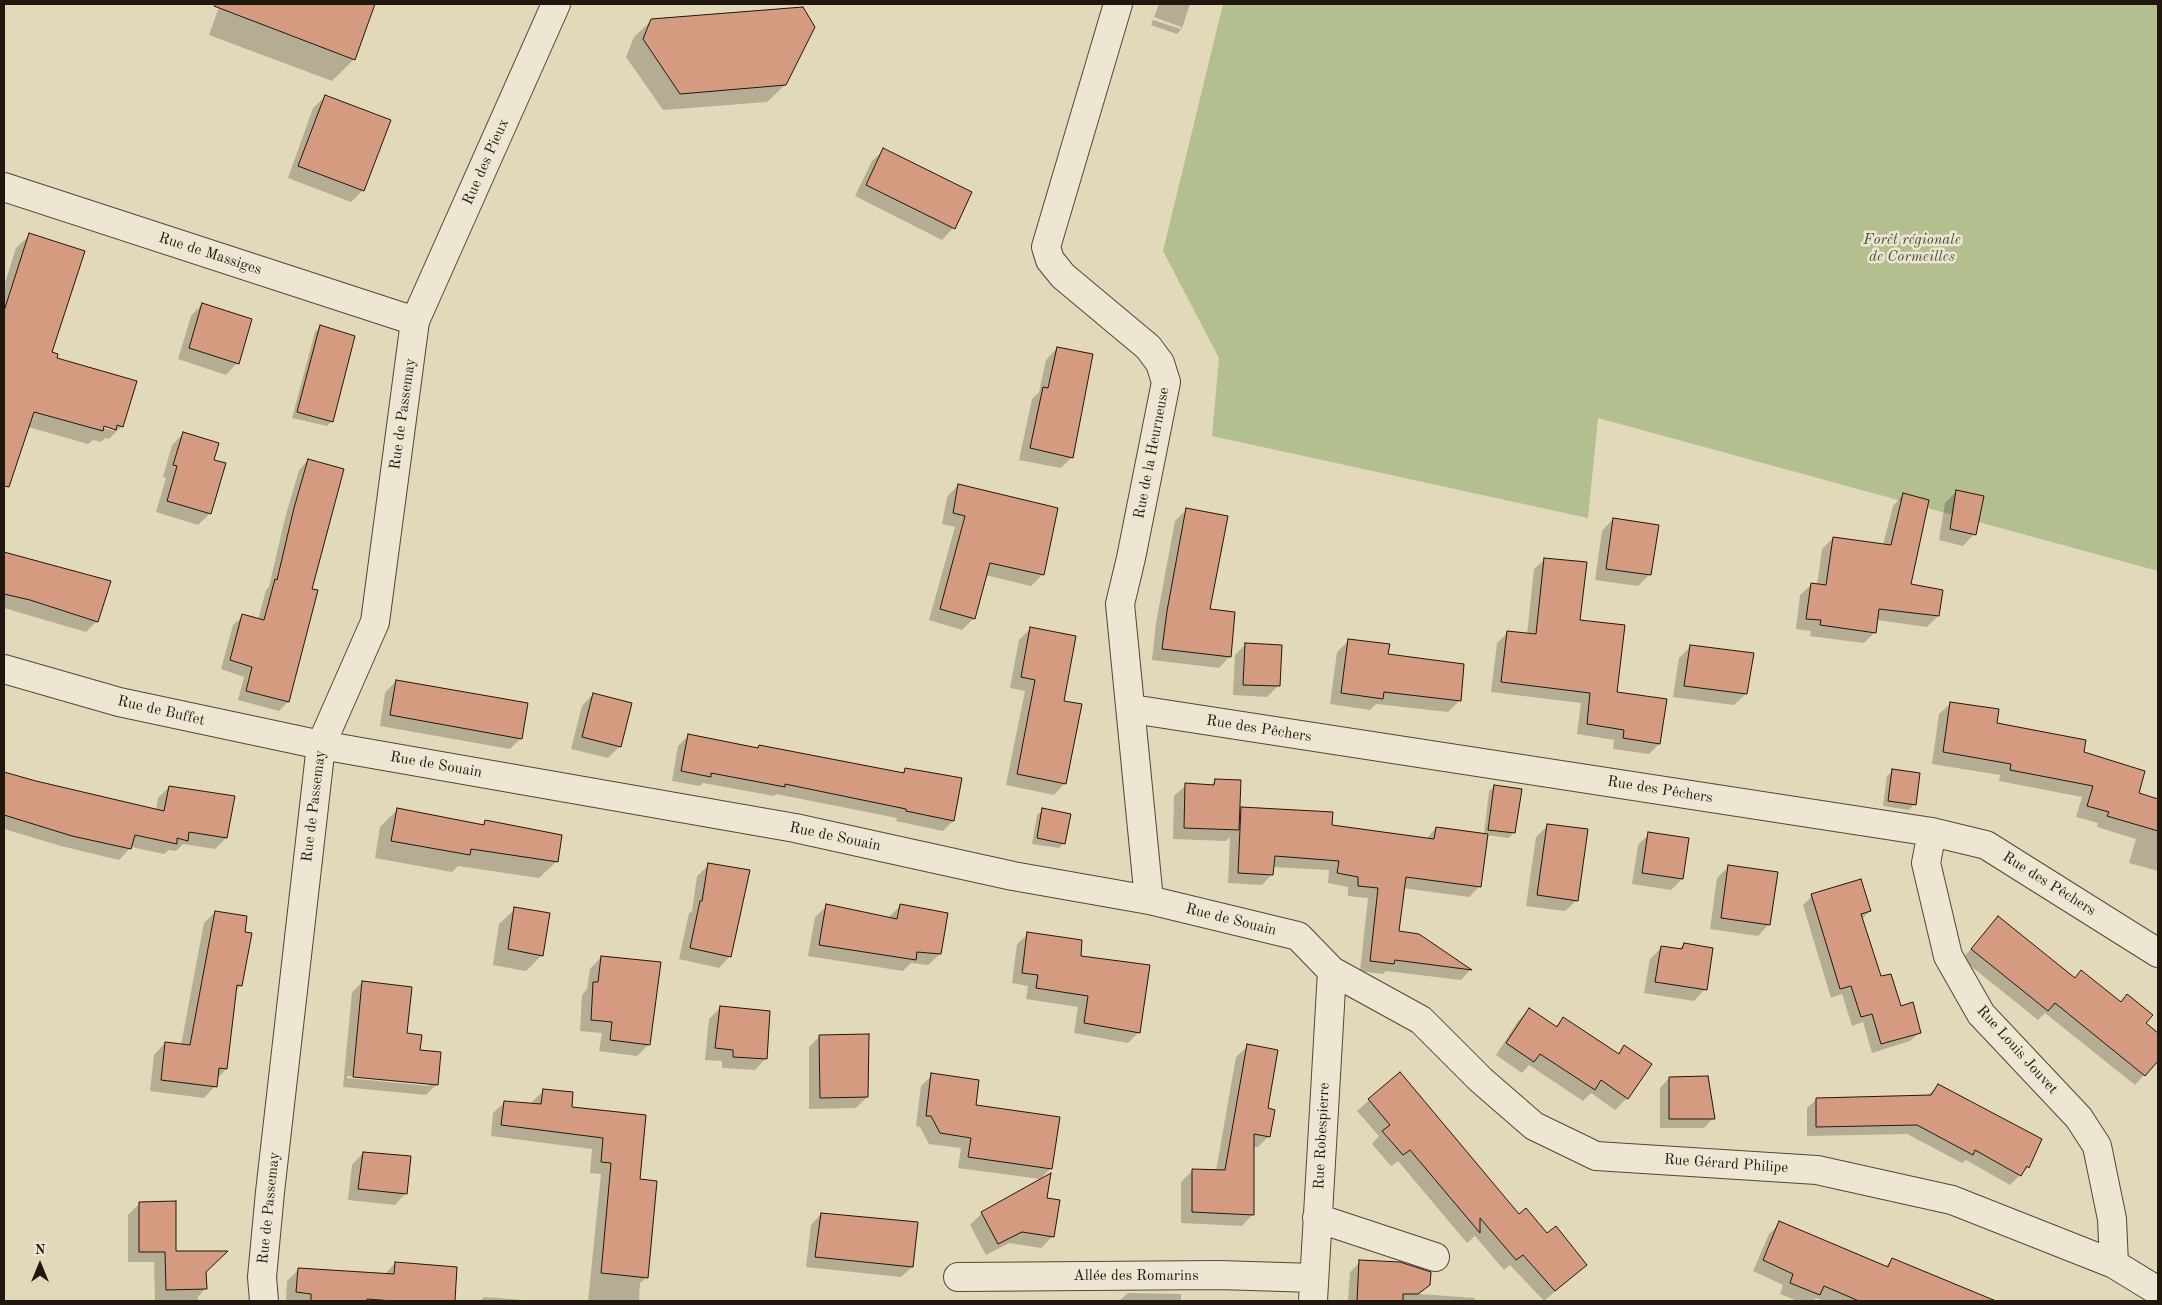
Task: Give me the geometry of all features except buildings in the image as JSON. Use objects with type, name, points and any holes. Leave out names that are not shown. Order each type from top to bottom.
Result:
[{"type":"street","name":"Rue des Pieux","points":[[415,321],[556,4]]},
{"type":"street","name":"Rue de la Heurneuse","points":[[1118,4],[1046,247],[1050,260],[1062,276],[1148,347],[1160,363],[1166,382],[1120,604],[1132,709],[1149,900]]},
{"type":"street","name":"Rue de Massiges","points":[[4,188],[415,321]]},
{"type":"street","name":"Rue de Passemay","points":[[264,1301],[262,1277],[270,1192],[321,746],[375,622],[415,321]]},
{"type":"street","name":"Rue de Buffet","points":[[4,669],[119,702],[321,746]]},
{"type":"street","name":"Rue des Pêchers","points":[[1132,709],[1932,832],[1986,845],[2158,953]]},
{"type":"street","name":"Rue de Souain","points":[[321,746],[795,828],[1012,876],[1149,900],[1298,936],[1332,971]]},
{"type":"street","name":"Rue Louis Jouvet","points":[[1932,832],[1926,863],[1948,956],[1981,1014],[2079,1118],[2097,1146],[2112,1219],[2114,1264]]},
{"type":"street","name":"Rue Gérard Philipe","points":[[1332,971],[1421,1020],[1481,1080],[1534,1126],[1596,1156],[1817,1170],[1952,1200],[2114,1264],[2158,1291]]},
{"type":"street","name":"Rue Robespierre","points":[[1314,1290],[1332,971]]},
{"type":"street","points":[[1317,1218],[1434,1257]]},
{"type":"street","name":"Allée des Romarins","points":[[958,1277],[1219,1275],[1314,1290]]},
{"type":"green space","name":"Forêt régionale de Cormeilles","points":[[1223,4],[2158,4],[2158,571],[1598,418],[1588,518],[1212,436],[1219,358],[1163,251]]}]
